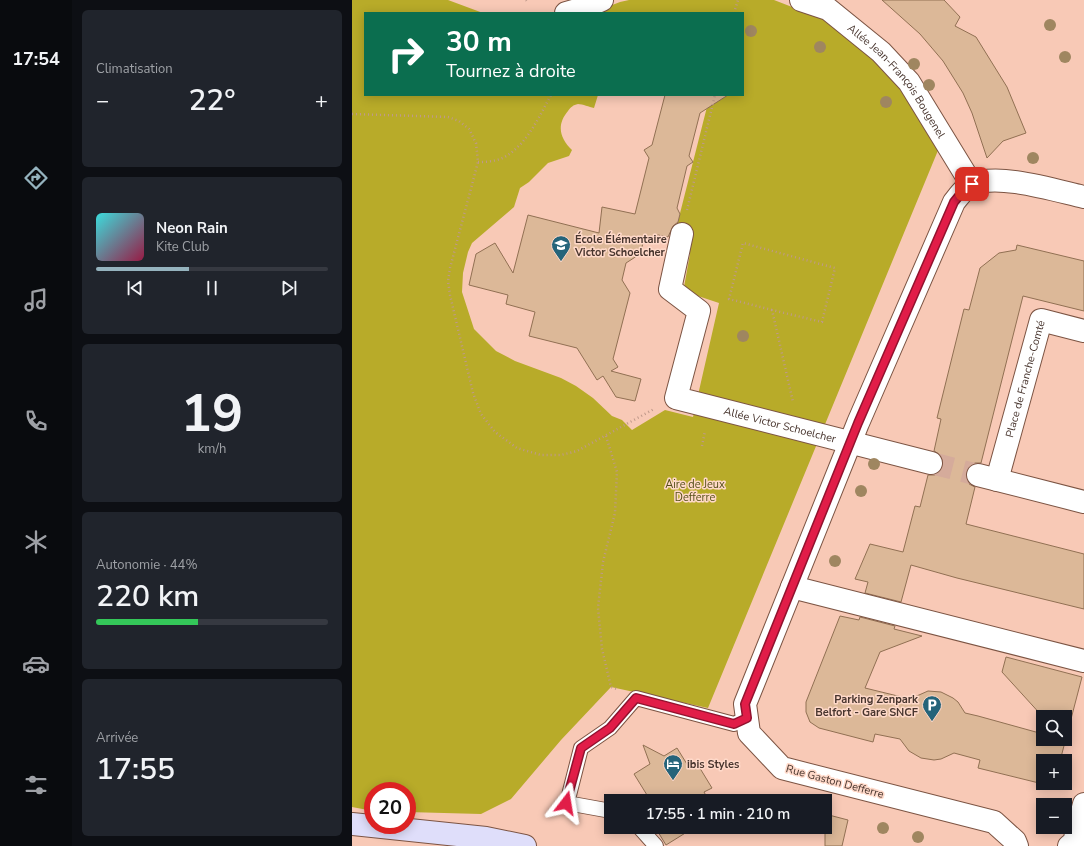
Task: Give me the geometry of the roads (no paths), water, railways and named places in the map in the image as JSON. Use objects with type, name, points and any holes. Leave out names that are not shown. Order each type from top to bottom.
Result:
[{"type":"street","name":"Allée Jean-François Bougenel","points":[[801,0],[829,5],[881,52],[908,82],[972,184]]},
{"type":"street","points":[[972,184],[986,181],[1007,180],[1084,197]]},
{"type":"street","name":"Rue Gaston Defferre","points":[[972,184],[963,191],[954,202],[850,443],[745,704],[749,733],[782,768],[994,822],[1015,841],[1017,846]]},
{"type":"street","name":"Allée Victor Schoelcher","points":[[682,234],[670,289],[699,311],[676,398],[931,463]]},
{"type":"street","name":"Place de Franche-Comté","points":[[1084,331],[1041,320],[988,478],[1084,502]]},
{"type":"street","points":[[792,587],[1084,661]]},
{"type":"street","points":[[1069,846],[1074,842],[1084,804]]},
{"type":"street","points":[[352,824],[486,838],[525,846]]},
{"type":"lane","points":[[604,811],[566,803],[581,748],[610,728],[636,698],[734,724],[747,718]]},
{"type":"lane","points":[[645,834],[656,846]]},
{"type":"tunnel","points":[[931,463],[978,475]]},
{"type":"place","name":"École Élémentaire Victor Schoelcher","points":[[561,262]]},
{"type":"place","name":"Parking Zenpark Belfort - Gare SNCF","points":[[932,722]]},
{"type":"place","name":"ibis Styles","points":[[673,781]]},
{"type":"park label","name":"Aire de Jeux Defferre","points":[[695,490]]}]
